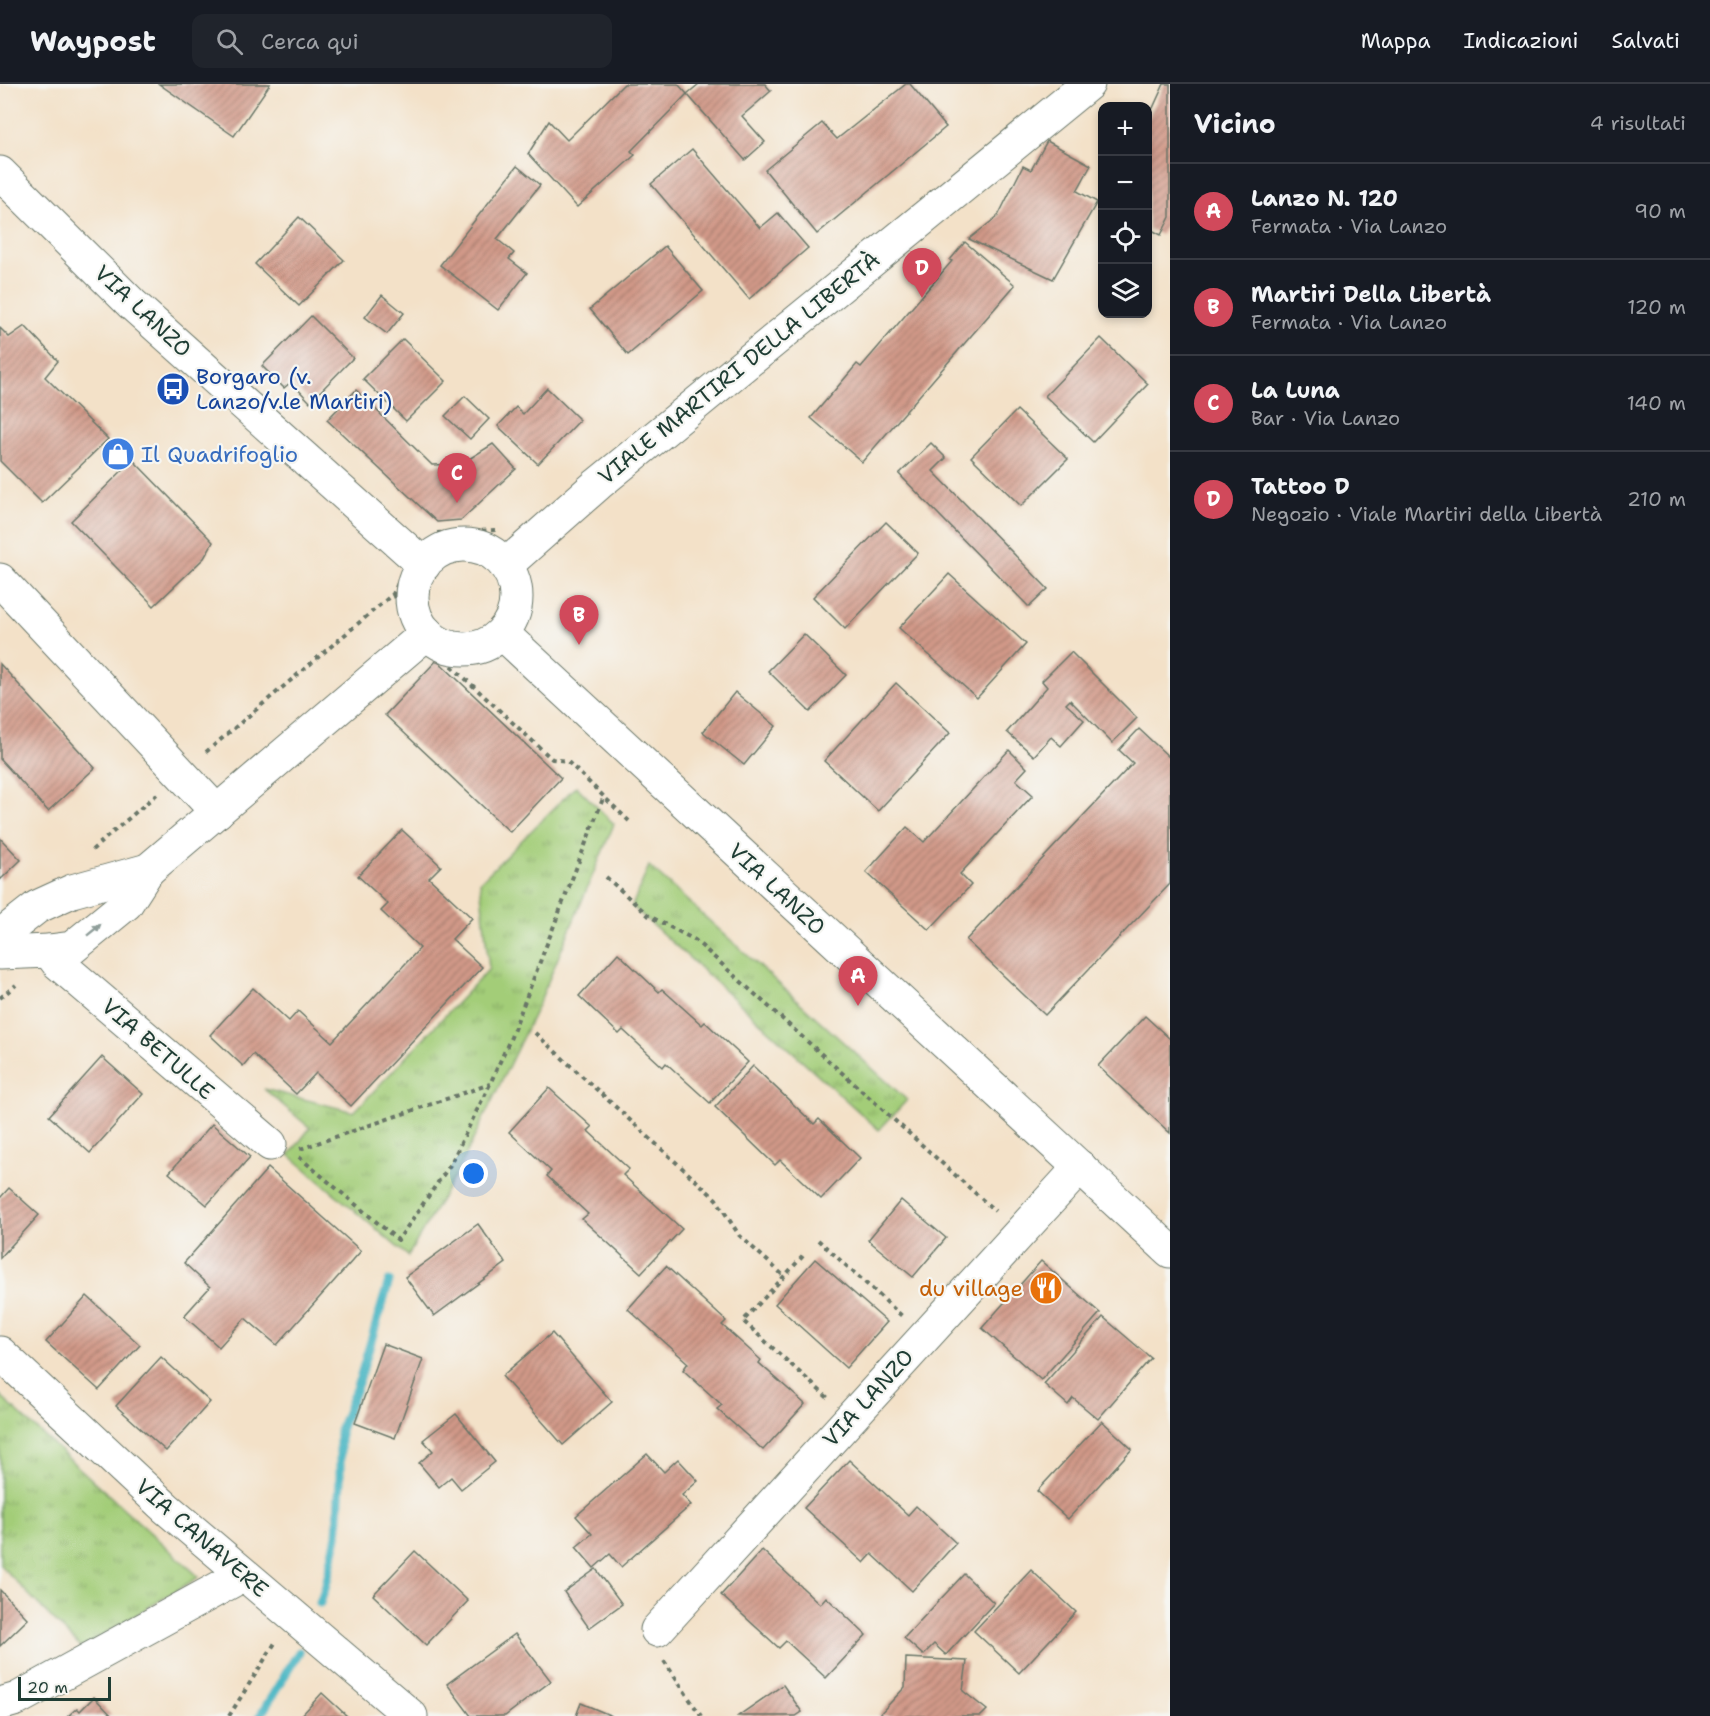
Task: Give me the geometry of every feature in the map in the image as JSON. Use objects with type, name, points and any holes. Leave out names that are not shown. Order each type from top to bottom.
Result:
[{"type":"street","name":"VIALE MARTIRI DELLA LIBERTÀ","points":[[506,565],[598,484],[1088,84]]},
{"type":"street","name":"VIA LANZO","points":[[0,173],[132,304],[423,565]]},
{"type":"street","points":[[465,544],[480,547],[495,554],[506,565],[514,581],[516,600],[512,617],[502,633],[484,645],[464,649],[444,645],[424,635],[413,607],[412,592],[423,565],[435,554],[449,547],[465,544]]},
{"type":"street","points":[[0,580],[217,812]]},
{"type":"street","name":"VIA LANZO","points":[[502,633],[1170,1251]]},
{"type":"street","points":[[0,953],[72,948],[126,904],[148,870],[424,635]]},
{"type":"street","points":[[0,936],[37,906],[72,891],[148,870]]},
{"type":"street","name":"VIA BETULLE","points":[[49,951],[58,963],[270,1144]]},
{"type":"street","name":"VIA LANZO","points":[[657,1630],[1080,1167]]},
{"type":"street","name":"VIA CANAVERE","points":[[0,1353],[166,1508],[411,1716]]},
{"type":"street","points":[[0,1704],[17,1699],[243,1575]]},
{"type":"path","points":[[393,594],[401,614],[552,759],[567,761],[629,821]]},
{"type":"path","points":[[490,1084],[293,1152],[398,1240],[450,1165],[490,1084],[511,1037],[604,796]]},
{"type":"path","points":[[606,877],[648,916],[696,940],[1019,1233]]},
{"type":"path","points":[[535,1033],[716,1199],[739,1235],[784,1276]]},
{"type":"path","points":[[818,1240],[924,1336]]},
{"type":"path","points":[[803,1256],[743,1320],[850,1418]]},
{"type":"path","points":[[229,1716],[292,1616]]},
{"type":"path","points":[[657,1630],[655,1647],[701,1716]]},
{"type":"green space","points":[[576,786],[614,824],[540,1001],[461,1165],[408,1256],[289,1155],[310,1128],[264,1089],[354,1112],[489,969],[480,882]]},
{"type":"green space","points":[[649,866],[907,1100],[879,1130],[632,906]]},
{"type":"green space","points":[[0,1396],[199,1577],[81,1648],[0,1565]]},
{"type":"building","points":[[159,84],[270,84],[234,136]]},
{"type":"building","points":[[624,84],[678,84],[687,94],[631,151],[635,155],[577,207],[528,154],[549,121],[567,140]]},
{"type":"building","points":[[699,84],[765,84],[771,91],[742,116],[765,142],[745,160],[687,94]]},
{"type":"building","points":[[906,84],[910,84],[946,127],[817,234],[765,170],[822,123],[837,139]]},
{"type":"building","points":[[1164,84],[1170,84],[1170,217],[1161,235],[1152,230],[1152,110]]},
{"type":"building","points":[[1047,141],[1091,165],[1077,191],[1097,202],[1053,279],[969,239],[998,216],[1023,166],[1031,170]]},
{"type":"building","points":[[692,149],[760,228],[778,213],[808,248],[749,299],[651,184]]},
{"type":"building","points":[[517,166],[540,185],[497,239],[514,253],[509,259],[527,273],[498,310],[440,265]]},
{"type":"building","points":[[299,217],[344,260],[299,306],[255,264]]},
{"type":"building","points":[[965,242],[1015,285],[862,462],[811,418],[857,364],[861,367],[952,261],[950,260]]},
{"type":"building","points":[[665,246],[703,291],[628,355],[590,309]]},
{"type":"building","points":[[382,295],[404,313],[387,334],[365,317]]},
{"type":"building","points":[[311,316],[353,358],[310,402],[291,382],[284,388],[262,366]]},
{"type":"building","points":[[25,326],[58,361],[45,377],[108,439],[42,503],[0,461],[0,328],[9,337]]},
{"type":"building","points":[[1101,338],[1148,384],[1093,442],[1045,396]]},
{"type":"building","points":[[403,339],[446,381],[406,421],[363,379]]},
{"type":"building","points":[[547,388],[580,420],[538,464],[498,426],[516,407],[523,414]]},
{"type":"building","points":[[356,390],[432,465],[461,464],[493,444],[516,469],[461,520],[437,522],[327,420]]},
{"type":"building","points":[[465,396],[489,419],[470,439],[445,416]]},
{"type":"building","points":[[1017,410],[1068,459],[1021,506],[971,457]]},
{"type":"building","points":[[931,443],[946,458],[933,471],[1048,589],[1029,607],[899,474]]},
{"type":"building","points":[[133,460],[213,542],[204,558],[154,606],[71,521]]},
{"type":"building","points":[[886,522],[918,553],[845,629],[813,597]]},
{"type":"building","points":[[949,574],[1026,644],[977,698],[899,628]]},
{"type":"building","points":[[804,634],[846,675],[810,712],[768,671]]},
{"type":"building","points":[[1071,652],[1137,718],[1112,743],[1070,700],[1066,704],[1084,720],[1061,746],[1051,737],[1034,756],[1007,732],[1047,687],[1042,681]]},
{"type":"building","points":[[437,660],[561,778],[510,832],[385,715]]},
{"type":"building","points":[[0,664],[95,768],[48,811],[0,759]]},
{"type":"building","points":[[896,683],[950,733],[878,811],[824,761]]},
{"type":"building","points":[[735,692],[776,726],[744,765],[703,732]]},
{"type":"building","points":[[1139,729],[1170,758],[1170,884],[1045,1015],[966,940],[1133,763],[1119,750]]},
{"type":"building","points":[[1009,750],[1027,768],[1016,780],[1033,795],[960,874],[971,885],[929,930],[866,872],[907,827],[924,842]]},
{"type":"building","points":[[402,830],[441,866],[429,878],[472,918],[452,939],[482,967],[351,1106],[316,1073],[296,1094],[253,1054],[243,1066],[210,1035],[253,988],[289,1021],[298,1011],[332,1042],[420,948],[381,911],[388,904],[358,876]]},
{"type":"building","points":[[0,838],[21,860],[0,880]]},
{"type":"building","points":[[618,953],[659,992],[662,989],[702,1025],[705,1022],[748,1062],[710,1103],[666,1063],[663,1067],[623,1030],[619,1034],[579,996]]},
{"type":"building","points":[[1145,1016],[1170,1039],[1170,1133],[1098,1066]]},
{"type":"building","points":[[102,1057],[143,1094],[90,1153],[49,1116]]},
{"type":"building","points":[[753,1066],[814,1124],[819,1119],[860,1158],[821,1199],[780,1160],[775,1165],[715,1107]]},
{"type":"building","points":[[549,1088],[592,1127],[588,1131],[629,1169],[623,1175],[682,1229],[641,1273],[582,1219],[588,1214],[547,1176],[551,1171],[509,1132]]},
{"type":"building","points":[[212,1124],[250,1157],[207,1205],[169,1173]]},
{"type":"building","points":[[268,1168],[361,1251],[277,1345],[245,1318],[219,1347],[184,1316],[210,1287],[184,1263]]},
{"type":"building","points":[[9,1188],[39,1215],[0,1258],[0,1198]]},
{"type":"building","points":[[901,1200],[946,1238],[913,1277],[868,1240]]},
{"type":"building","points":[[478,1224],[506,1263],[434,1316],[405,1277]]},
{"type":"building","points":[[815,1259],[887,1322],[846,1368],[775,1304]]},
{"type":"building","points":[[1041,1261],[1100,1313],[1041,1380],[982,1328]]},
{"type":"building","points":[[666,1266],[726,1321],[722,1325],[761,1360],[759,1363],[805,1404],[763,1450],[717,1409],[722,1405],[683,1370],[688,1363],[628,1309]]},
{"type":"building","points":[[87,1296],[140,1345],[99,1390],[46,1342]]},
{"type":"building","points":[[1103,1317],[1151,1358],[1098,1419],[1073,1398],[1068,1405],[1044,1384]]},
{"type":"building","points":[[552,1333],[612,1402],[563,1445],[502,1376]]},
{"type":"building","points":[[383,1344],[423,1359],[395,1438],[355,1423]]},
{"type":"building","points":[[161,1357],[210,1402],[166,1451],[116,1406]]},
{"type":"building","points":[[456,1414],[495,1462],[461,1489],[451,1477],[439,1487],[419,1463],[433,1451],[423,1440]]},
{"type":"building","points":[[1102,1421],[1132,1449],[1068,1519],[1037,1491]]},
{"type":"building","points":[[647,1454],[664,1472],[678,1459],[698,1481],[682,1495],[691,1505],[621,1567],[610,1554],[594,1568],[576,1547],[592,1534],[576,1516]]},
{"type":"building","points":[[849,1460],[908,1515],[916,1506],[956,1543],[912,1591],[872,1554],[864,1563],[804,1508]]},
{"type":"building","points":[[762,1550],[820,1604],[826,1597],[866,1635],[826,1678],[786,1641],[779,1648],[721,1595]]},
{"type":"building","points":[[415,1551],[468,1601],[426,1645],[373,1595]]},
{"type":"building","points":[[596,1569],[622,1604],[589,1628],[564,1592]]},
{"type":"building","points":[[1031,1570],[1076,1612],[1019,1673],[974,1631]]},
{"type":"building","points":[[964,1574],[994,1603],[946,1655],[934,1644],[923,1655],[904,1638]]},
{"type":"building","points":[[0,1590],[28,1619],[0,1646]]},
{"type":"building","points":[[515,1634],[551,1681],[505,1716],[471,1716],[447,1684]]},
{"type":"building","points":[[906,1658],[967,1661],[963,1691],[987,1710],[981,1716],[878,1716],[905,1687]]},
{"type":"building","points":[[783,1685],[802,1712],[796,1716],[738,1716]]},
{"type":"building","points":[[322,1693],[347,1716],[301,1716]]},
{"type":"building","points":[[94,1697],[112,1716],[68,1716],[77,1708],[80,1711]]},
{"type":"building","points":[[581,1703],[612,1716],[576,1716]]},
{"type":"waterway","points":[[320,1603],[337,1536],[340,1430],[360,1378],[389,1281]]},
{"type":"waterway","points":[[260,1716],[299,1652]]},
{"type":"place","name":"Tattoo D","points":[[922,298]]},
{"type":"place","name":"Borgaro (v. Lanzo/v.le Martiri)","points":[[173,389]]},
{"type":"place","name":"Il Quadrifoglio","points":[[118,454]]},
{"type":"place","name":"La Luna","points":[[457,503]]},
{"type":"place","name":"Martiri Della Libertà","points":[[579,645]]},
{"type":"place","name":"Lanzo N. 120","points":[[858,1006]]},
{"type":"place","name":"du village","points":[[1046,1288]]}]
